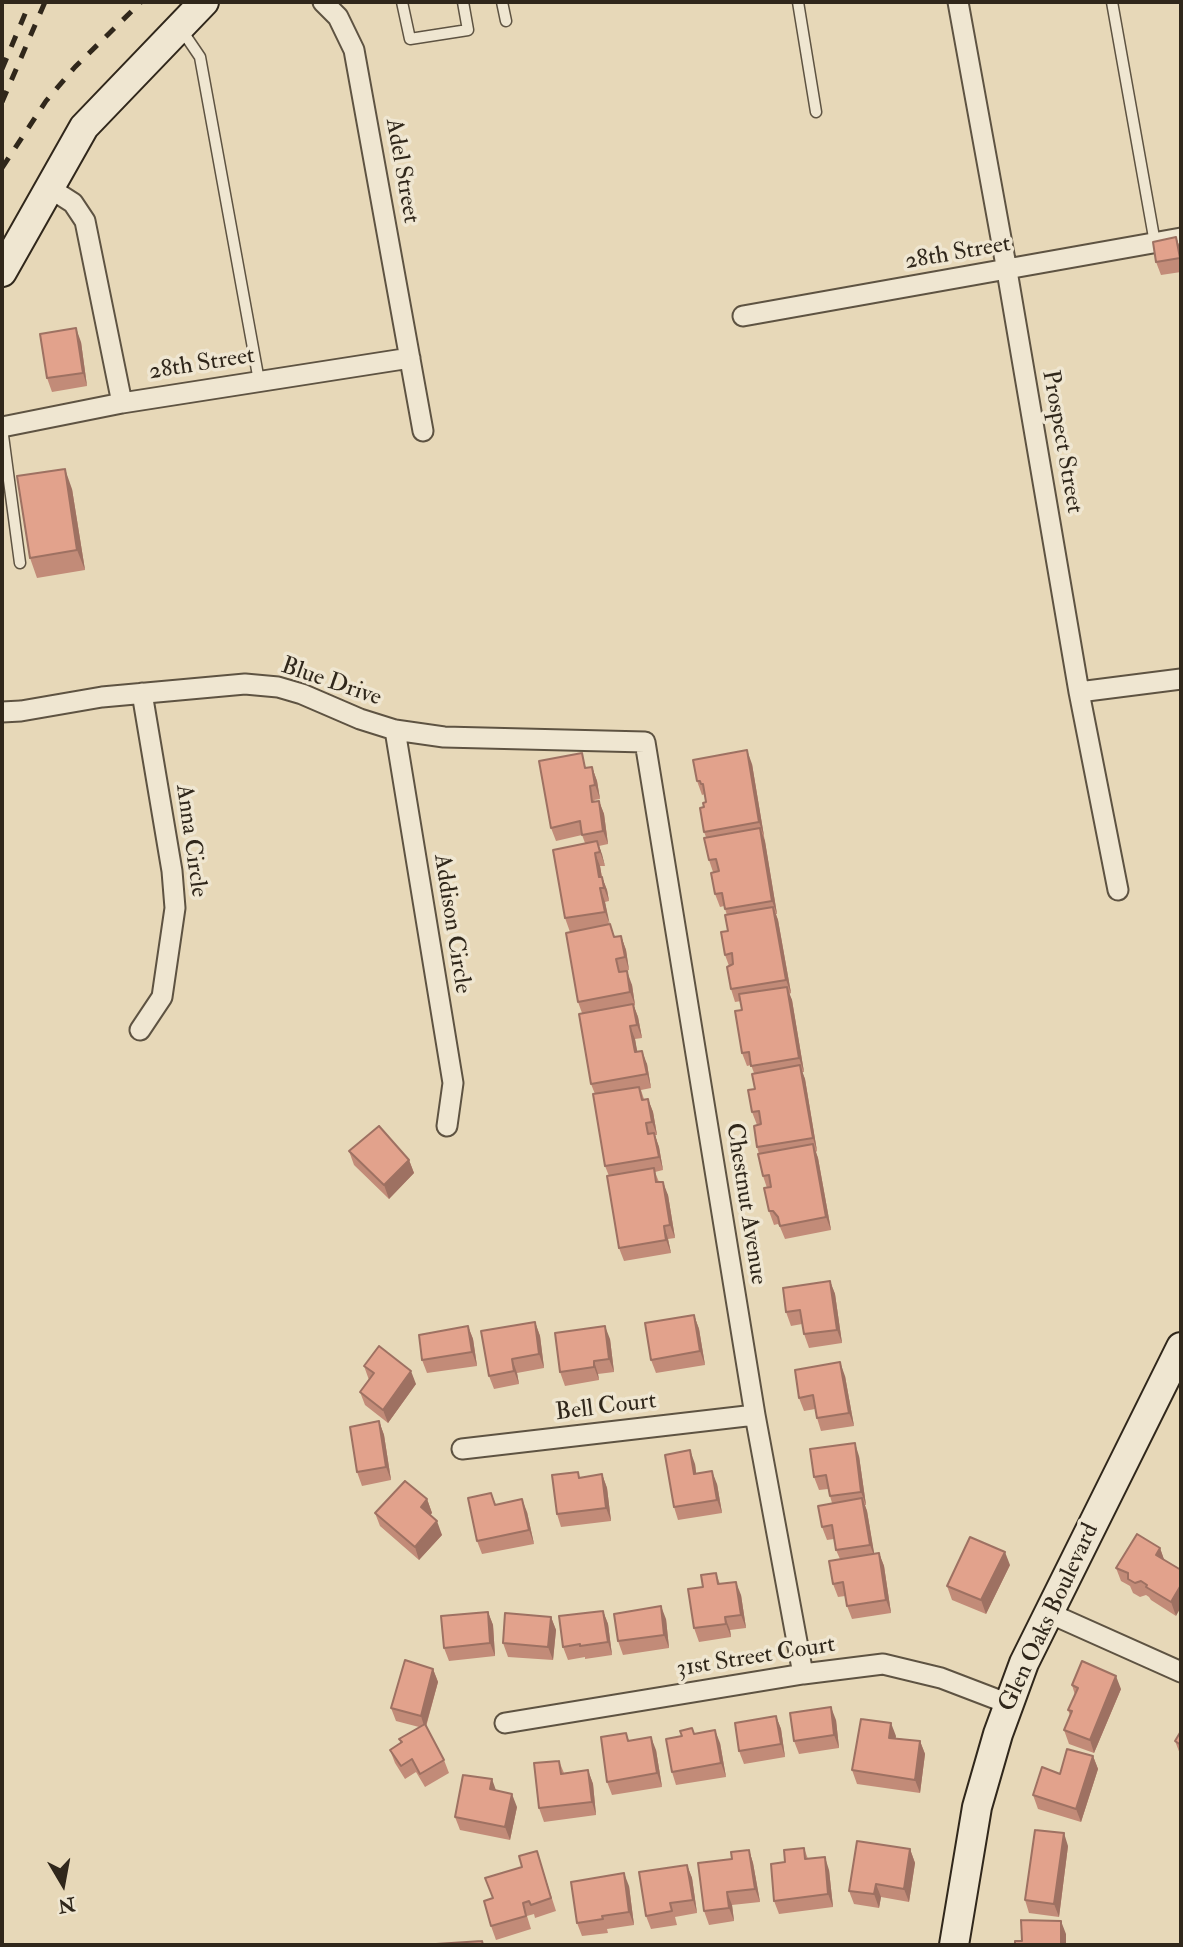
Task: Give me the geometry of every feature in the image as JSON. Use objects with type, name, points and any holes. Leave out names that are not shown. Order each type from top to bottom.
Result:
[{"type":"main road","points":[[2,272],[84,127],[204,2]]},
{"type":"main road","name":"Glen Oaks Boulevard","points":[[954,1945],[977,1807],[1024,1663],[1181,1347]]},
{"type":"street","name":"Adel Street","points":[[323,2],[338,17],[354,50],[423,431]]},
{"type":"street","name":"Prospect Street","points":[[958,2],[1079,692],[1118,890]]},
{"type":"street","points":[[48,187],[73,203],[85,221],[122,403]]},
{"type":"street","name":"28th Street","points":[[743,316],[1181,239]]},
{"type":"street","name":"28th Street","points":[[2,428],[122,403],[410,358]]},
{"type":"street","points":[[1079,692],[1181,679]]},
{"type":"street","name":"Blue Drive","points":[[2,712],[102,696],[245,684],[278,687],[302,694],[360,719],[395,730],[444,737],[645,742]]},
{"type":"street","name":"Anna Circle","points":[[140,1030],[162,997],[175,908],[172,871],[142,694]]},
{"type":"street","name":"Addison Circle","points":[[395,730],[453,1083],[447,1126]]},
{"type":"street","name":"Chestnut Avenue","points":[[645,742],[755,1415],[803,1674]]},
{"type":"street","name":"Bell Court","points":[[463,1449],[755,1415]]},
{"type":"street","points":[[1049,1613],[1181,1672]]},
{"type":"street","name":"31st Street Court","points":[[505,1723],[803,1674],[883,1664],[941,1678],[1009,1704]]},
{"type":"lane","points":[[402,2],[410,39],[468,30],[463,2]]},
{"type":"lane","points":[[502,2],[506,21]]},
{"type":"lane","points":[[798,2],[816,113]]},
{"type":"lane","points":[[1112,2],[1155,243]]},
{"type":"lane","points":[[179,27],[200,57],[258,381]]},
{"type":"lane","points":[[2,428],[20,563]]},
{"type":"building","points":[[1176,237],[1180,258],[1156,262],[1153,242]]},
{"type":"building","points":[[76,328],[83,373],[47,378],[40,334]]},
{"type":"building","points":[[65,469],[77,550],[30,558],[17,476]]},
{"type":"building","points":[[747,750],[759,822],[704,832],[700,808],[704,807],[703,803],[706,802],[703,784],[697,781],[693,760]]},
{"type":"building","points":[[582,753],[585,768],[592,767],[595,785],[590,786],[592,802],[599,801],[603,831],[582,835],[580,821],[551,828],[539,761]]},
{"type":"building","points":[[760,828],[772,901],[725,909],[722,893],[715,894],[711,873],[719,871],[716,859],[709,860],[704,838]]},
{"type":"building","points":[[597,841],[600,852],[595,853],[599,877],[602,877],[604,888],[600,888],[605,912],[565,918],[553,850]]},
{"type":"building","points":[[773,907],[786,980],[731,989],[727,967],[733,964],[732,953],[725,955],[721,932],[728,931],[725,915]]},
{"type":"building","points":[[610,924],[614,937],[621,936],[625,957],[616,959],[619,972],[627,971],[630,992],[578,1002],[566,933]]},
{"type":"building","points":[[787,987],[799,1058],[751,1066],[749,1052],[742,1053],[735,1011],[742,1010],[739,994]]},
{"type":"building","points":[[633,1004],[637,1025],[630,1026],[635,1052],[642,1051],[647,1074],[591,1084],[579,1014]]},
{"type":"building","points":[[800,1065],[813,1138],[757,1147],[754,1126],[761,1124],[759,1111],[752,1112],[748,1090],[755,1089],[752,1074]]},
{"type":"building","points":[[639,1087],[642,1100],[648,1099],[652,1122],[646,1123],[648,1134],[654,1133],[659,1157],[605,1166],[593,1094]]},
{"type":"building","points":[[379,1126],[409,1160],[384,1185],[349,1151]]},
{"type":"building","points":[[813,1144],[826,1217],[780,1226],[778,1217],[773,1211],[769,1211],[764,1188],[771,1187],[769,1175],[763,1176],[758,1154]]},
{"type":"building","points":[[654,1168],[656,1182],[663,1182],[670,1225],[664,1226],[666,1240],[619,1248],[607,1176]]},
{"type":"building","points":[[830,1281],[837,1330],[804,1334],[800,1310],[786,1312],[783,1288]]},
{"type":"building","points":[[694,1315],[700,1351],[651,1360],[645,1323]]},
{"type":"building","points":[[535,1322],[539,1354],[512,1359],[514,1371],[489,1376],[481,1331]]},
{"type":"building","points":[[468,1326],[472,1352],[422,1360],[419,1335]]},
{"type":"building","points":[[605,1326],[609,1359],[594,1361],[594,1367],[560,1372],[555,1333]]},
{"type":"building","points":[[379,1346],[411,1371],[383,1410],[360,1392],[374,1373],[364,1366]]},
{"type":"building","points":[[840,1362],[849,1413],[817,1418],[813,1395],[799,1398],[795,1370]]},
{"type":"building","points":[[379,1421],[386,1467],[357,1472],[350,1427]]},
{"type":"building","points":[[855,1443],[861,1492],[830,1496],[826,1475],[814,1477],[810,1449]]},
{"type":"building","points":[[690,1450],[694,1474],[712,1471],[717,1500],[674,1507],[665,1455]]},
{"type":"building","points":[[578,1472],[579,1478],[602,1474],[606,1508],[557,1514],[552,1475]]},
{"type":"building","points":[[405,1481],[427,1499],[421,1507],[437,1521],[415,1547],[375,1513]]},
{"type":"building","points":[[491,1493],[495,1505],[522,1499],[529,1530],[477,1541],[468,1498]]},
{"type":"building","points":[[862,1498],[870,1545],[836,1550],[832,1525],[822,1527],[818,1506]]},
{"type":"building","points":[[1137,1534],[1160,1548],[1156,1555],[1181,1570],[1181,1585],[1171,1602],[1141,1581],[1135,1583],[1128,1579],[1128,1573],[1116,1568]]},
{"type":"building","points":[[970,1537],[1005,1552],[981,1600],[947,1586]]},
{"type":"building","points":[[879,1553],[886,1600],[847,1606],[843,1582],[833,1584],[829,1561]]},
{"type":"building","points":[[716,1573],[718,1584],[736,1582],[741,1615],[725,1617],[726,1624],[694,1628],[688,1589],[703,1587],[701,1575]]},
{"type":"building","points":[[661,1606],[664,1635],[618,1641],[614,1614]]},
{"type":"building","points":[[603,1611],[608,1642],[563,1647],[559,1616]]},
{"type":"building","points":[[488,1612],[490,1643],[444,1648],[441,1616]]},
{"type":"building","points":[[505,1613],[551,1617],[548,1647],[503,1643]]},
{"type":"building","points":[[405,1660],[433,1669],[421,1716],[391,1708]]},
{"type":"building","points":[[1082,1661],[1116,1676],[1090,1740],[1064,1730],[1072,1711],[1068,1710],[1078,1688],[1072,1685]]},
{"type":"building","points":[[831,1707],[834,1735],[794,1741],[790,1713]]},
{"type":"building","points":[[776,1716],[781,1744],[739,1751],[735,1723]]},
{"type":"building","points":[[861,1719],[891,1723],[889,1738],[920,1741],[915,1780],[852,1770]]},
{"type":"building","points":[[425,1724],[444,1760],[420,1774],[412,1759],[401,1766],[390,1750],[402,1742],[399,1739]]},
{"type":"building","points":[[692,1728],[694,1734],[715,1730],[721,1763],[672,1772],[666,1739],[682,1736],[680,1731]]},
{"type":"building","points":[[1181,1731],[1181,1745],[1175,1741]]},
{"type":"building","points":[[626,1733],[628,1741],[651,1737],[657,1773],[607,1782],[601,1737]]},
{"type":"building","points":[[1067,1749],[1093,1756],[1076,1809],[1033,1795],[1042,1767],[1060,1774]]},
{"type":"building","points":[[559,1761],[561,1774],[588,1770],[592,1802],[539,1808],[534,1763]]},
{"type":"building","points":[[463,1775],[492,1779],[490,1789],[512,1794],[505,1827],[455,1817]]},
{"type":"building","points":[[1035,1830],[1064,1833],[1054,1904],[1025,1900]]},
{"type":"building","points":[[857,1841],[910,1849],[904,1889],[876,1884],[874,1894],[849,1891]]},
{"type":"building","points":[[804,1848],[805,1859],[825,1857],[828,1894],[774,1901],[771,1864],[785,1862],[784,1850]]},
{"type":"building","points":[[749,1850],[755,1889],[727,1892],[729,1908],[704,1911],[698,1863],[732,1859],[731,1852]]},
{"type":"building","points":[[537,1851],[551,1898],[531,1905],[529,1901],[523,1903],[526,1916],[491,1926],[484,1901],[493,1898],[485,1878],[522,1867],[519,1856]]},
{"type":"building","points":[[687,1865],[693,1900],[670,1903],[672,1911],[646,1916],[639,1872]]},
{"type":"building","points":[[624,1873],[629,1912],[577,1923],[571,1882]]},
{"type":"building","points":[[1021,1920],[1061,1921],[1061,1945],[1015,1945],[1015,1941],[1022,1941]]},
{"type":"building","points":[[482,1941],[483,1945],[436,1944]]},
{"type":"railway","points":[[2,69],[30,2]]},
{"type":"railway","points":[[2,102],[45,2]]},
{"type":"railway","points":[[2,168],[46,101],[75,67],[141,2]]}]
